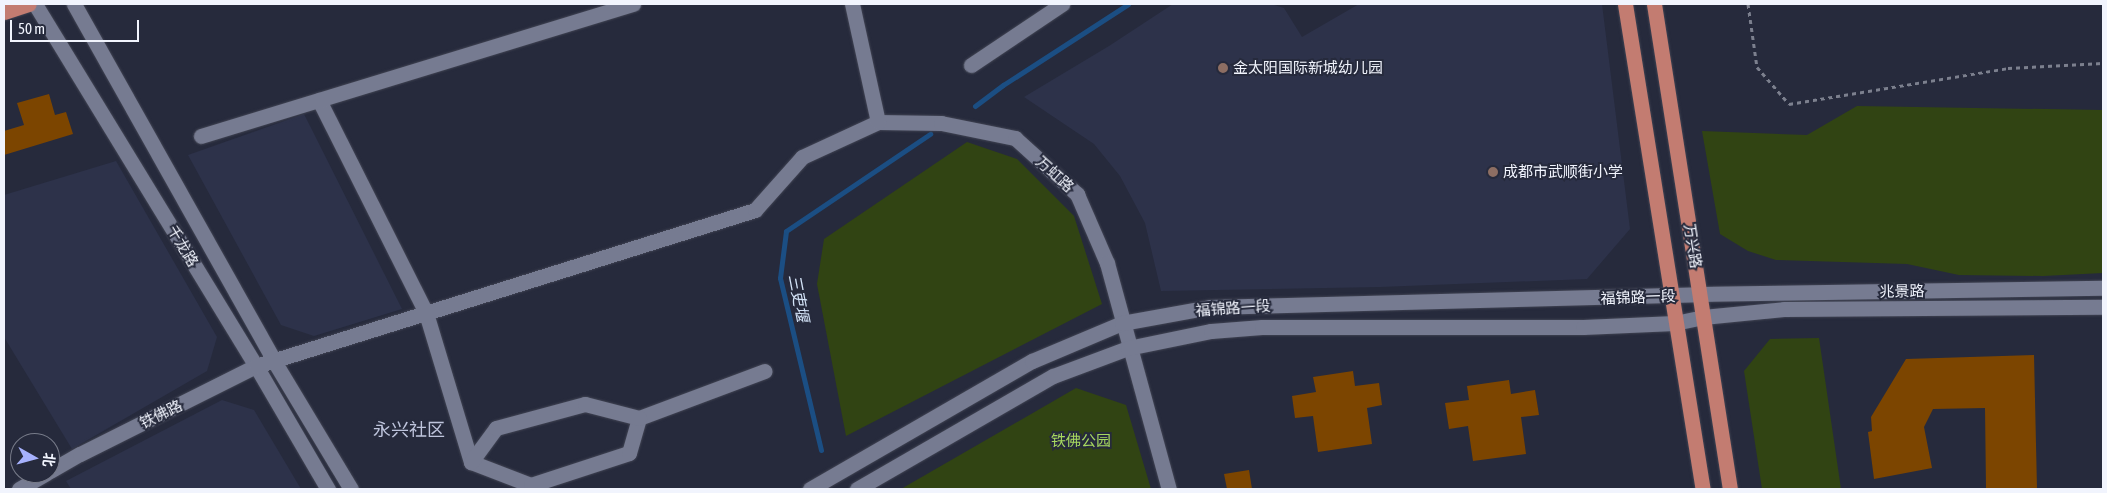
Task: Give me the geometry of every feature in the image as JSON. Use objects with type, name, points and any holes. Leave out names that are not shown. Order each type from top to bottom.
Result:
[{"type":"main road","points":[[4,12],[29,4]]},
{"type":"main road","points":[[1625,4],[1703,489]]},
{"type":"main road","name":"万兴路","points":[[1654,4],[1730,489]]},
{"type":"street","name":"千龙路","points":[[36,4],[256,366],[328,489]]},
{"type":"street","name":"千龙路","points":[[74,4],[274,361],[351,489]]},
{"type":"street","points":[[201,136],[633,4]]},
{"type":"street","points":[[852,4],[878,122]]},
{"type":"street","points":[[971,64],[1062,4]]},
{"type":"street","points":[[319,100],[426,313],[471,462]]},
{"type":"street","name":"铁佛路","points":[[60,465],[256,366],[756,210],[802,157],[878,122]]},
{"type":"street","name":"万虹路","points":[[878,122],[941,123],[1014,138],[1077,194],[1107,263],[1128,348],[1168,489]]},
{"type":"street","name":"兆景路","points":[[1700,294],[2103,288]]},
{"type":"street","name":"福锦路一段","points":[[810,489],[1032,360],[1122,323],[1210,307],[1700,294]]},
{"type":"street","name":"兆景路","points":[[1703,317],[1784,309],[2103,307]]},
{"type":"street","name":"福锦路一段","points":[[857,489],[1054,376],[1128,348],[1211,331],[1262,328],[1583,327],[1675,323],[1703,317]]},
{"type":"street","points":[[471,462],[496,428],[585,404],[639,418],[765,372]]},
{"type":"street","points":[[471,462],[531,485],[629,453],[639,418]]},
{"type":"path","points":[[1748,4],[1757,67],[1789,104],[2008,68],[2103,63]]},
{"type":"shaded area","points":[[1173,4],[1271,4],[1284,8],[1302,37],[1359,4],[1602,4],[1630,229],[1587,279],[1380,287],[1161,291],[1145,223],[1120,176],[1094,144],[1024,97],[1109,46]]},
{"type":"shaded area","points":[[304,114],[402,309],[314,336],[281,325],[188,155]]},
{"type":"shaded area","points":[[116,161],[217,337],[207,371],[72,449],[4,337],[4,195]]},
{"type":"shaded area","points":[[222,400],[254,410],[301,489],[71,489],[66,481]]},
{"type":"green space","points":[[1857,106],[2103,110],[2103,273],[2043,276],[1959,275],[1907,264],[1776,260],[1748,251],[1720,234],[1702,131],[1807,135]]},
{"type":"green space","points":[[967,142],[1017,159],[1074,216],[1102,304],[846,436],[817,284],[824,239]]},
{"type":"green space","points":[[1819,338],[1841,489],[1762,489],[1744,371],[1770,339]]},
{"type":"green space","name":"铁佛公园","points":[[1076,388],[1126,405],[1151,489],[901,489]]},
{"type":"building","points":[[49,94],[55,115],[66,112],[73,134],[4,155],[4,131],[24,125],[17,103]]},
{"type":"building","points":[[2034,355],[2037,489],[1986,489],[1985,408],[1933,409],[1924,427],[1932,468],[1874,479],[1868,432],[1872,431],[1871,417],[1906,359]]},
{"type":"building","points":[[1353,371],[1355,386],[1379,383],[1382,405],[1367,408],[1372,444],[1318,452],[1313,416],[1295,418],[1292,396],[1316,392],[1313,377]]},
{"type":"building","points":[[1509,380],[1511,394],[1535,390],[1539,415],[1521,417],[1526,454],[1473,461],[1468,426],[1449,429],[1445,403],[1469,400],[1467,386]]},
{"type":"building","points":[[1249,470],[1252,489],[1227,489],[1224,474]]},
{"type":"waterway","name":"三吏堰","points":[[975,106],[1003,85],[1128,4]]},
{"type":"waterway","name":"三吏堰","points":[[821,450],[780,278],[786,231],[930,134]]},
{"type":"place","name":"金太阳国际新城幼儿园","points":[[1223,68]]},
{"type":"place","name":"成都市武顺街小学","points":[[1493,172]]},
{"type":"district","name":"永兴社区","points":[[409,430]]}]
